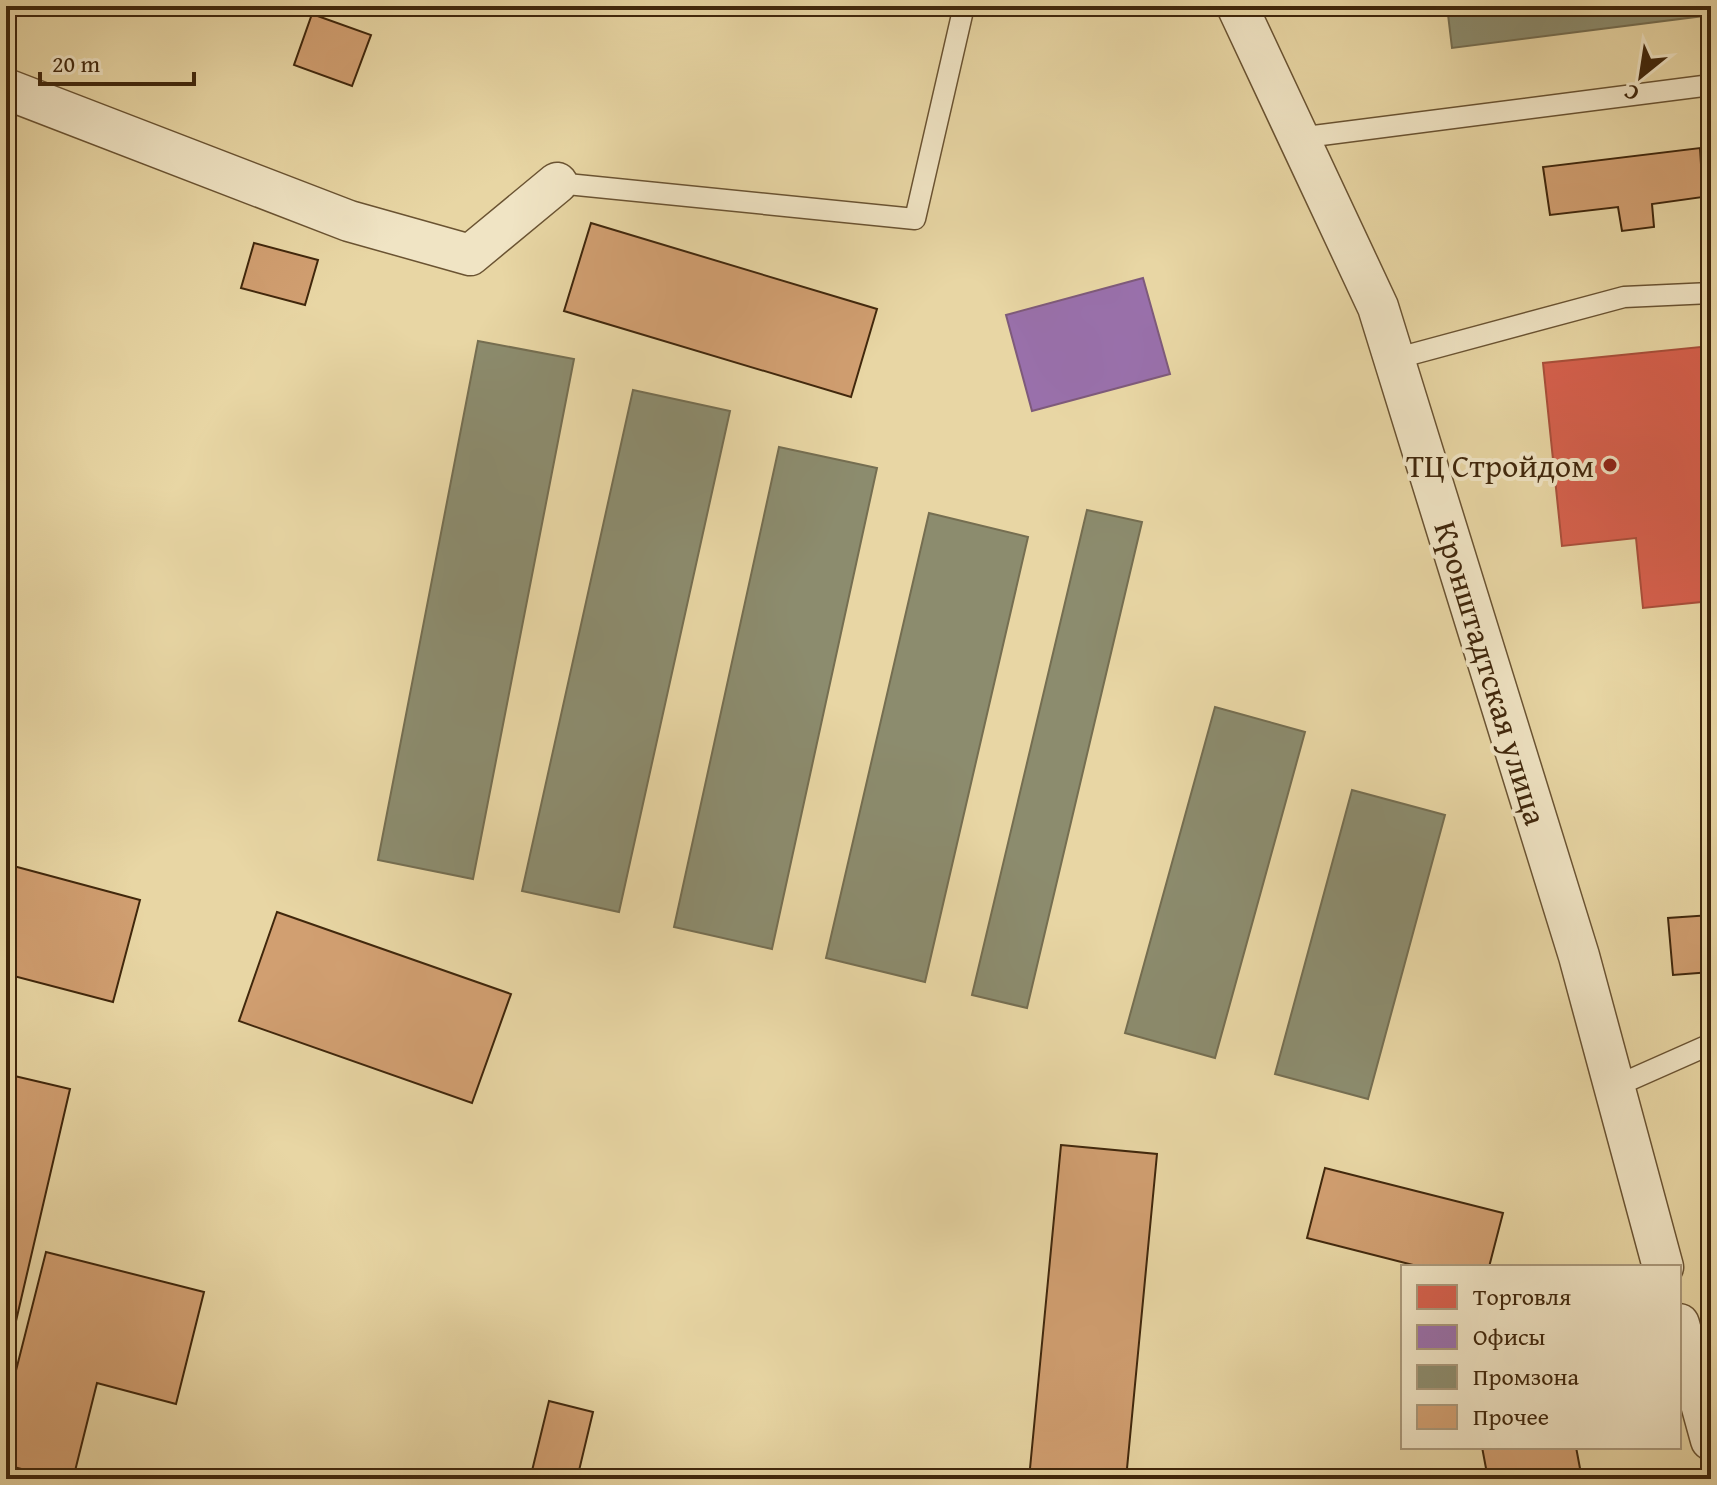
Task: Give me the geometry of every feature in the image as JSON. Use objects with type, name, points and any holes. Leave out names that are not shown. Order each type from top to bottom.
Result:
[{"type":"street","name":"Кронштадтская улица","points":[[1237,6],[1378,307],[1579,956],[1662,1265]]},
{"type":"street","points":[[6,89],[349,221],[470,255],[557,183]]},
{"type":"street","points":[[1681,1331],[1711,1440]]},
{"type":"lane","points":[[557,183],[915,219],[964,6]]},
{"type":"lane","points":[[1298,138],[1711,85]]},
{"type":"lane","points":[[1394,359],[1624,297],[1711,293]]},
{"type":"lane","points":[[1614,1087],[1711,1044]]},
{"type":"building: Торговля","points":[[1710,346],[1711,601],[1643,608],[1636,538],[1562,546],[1543,363]]},
{"type":"building: Офисы","points":[[1143,278],[1170,374],[1032,411],[1006,315]]},
{"type":"building: Промзона","points":[[1447,6],[1711,6],[1711,15],[1452,48]]},
{"type":"building: Промзона","points":[[478,341],[574,359],[473,879],[378,860]]},
{"type":"building: Промзона","points":[[633,390],[730,411],[619,912],[522,891]]},
{"type":"building: Промзона","points":[[779,447],[877,468],[772,949],[674,927]]},
{"type":"building: Промзона","points":[[1087,510],[1142,522],[1027,1008],[972,995]]},
{"type":"building: Промзона","points":[[929,513],[1028,537],[925,982],[826,958]]},
{"type":"building: Промзона","points":[[1215,707],[1305,732],[1215,1058],[1125,1033]]},
{"type":"building: Промзона","points":[[1352,790],[1445,815],[1368,1099],[1275,1074]]},
{"type":"building: Прочее","points":[[312,14],[371,35],[352,86],[294,65]]},
{"type":"building: Прочее","points":[[1700,148],[1703,197],[1652,204],[1654,227],[1622,231],[1618,207],[1550,215],[1543,167]]},
{"type":"building: Прочее","points":[[591,223],[877,309],[851,397],[564,311]]},
{"type":"building: Прочее","points":[[254,243],[318,260],[305,305],[241,288]]},
{"type":"building: Прочее","points":[[6,864],[140,900],[113,1002],[6,974]]},
{"type":"building: Прочее","points":[[277,912],[511,994],[472,1103],[239,1021]]},
{"type":"building: Прочее","points":[[1711,915],[1711,972],[1673,975],[1668,918]]},
{"type":"building: Прочее","points":[[6,1074],[70,1089],[6,1364]]},
{"type":"building: Прочее","points":[[1061,1145],[1157,1154],[1126,1479],[1029,1479]]},
{"type":"building: Прочее","points":[[1325,1168],[1503,1213],[1490,1265],[1413,1265],[1307,1238]]},
{"type":"building: Прочее","points":[[46,1252],[204,1292],[176,1404],[97,1383],[73,1479],[60,1479],[6,1465],[6,1410]]},
{"type":"building: Прочее","points":[[549,1401],[593,1412],[577,1479],[530,1479]]},
{"type":"building: Прочее","points":[[1482,1449],[1576,1449],[1582,1479],[1488,1479]]},
{"type":"place","name":"ТЦ Стройдом","points":[[1610,465]]}]
